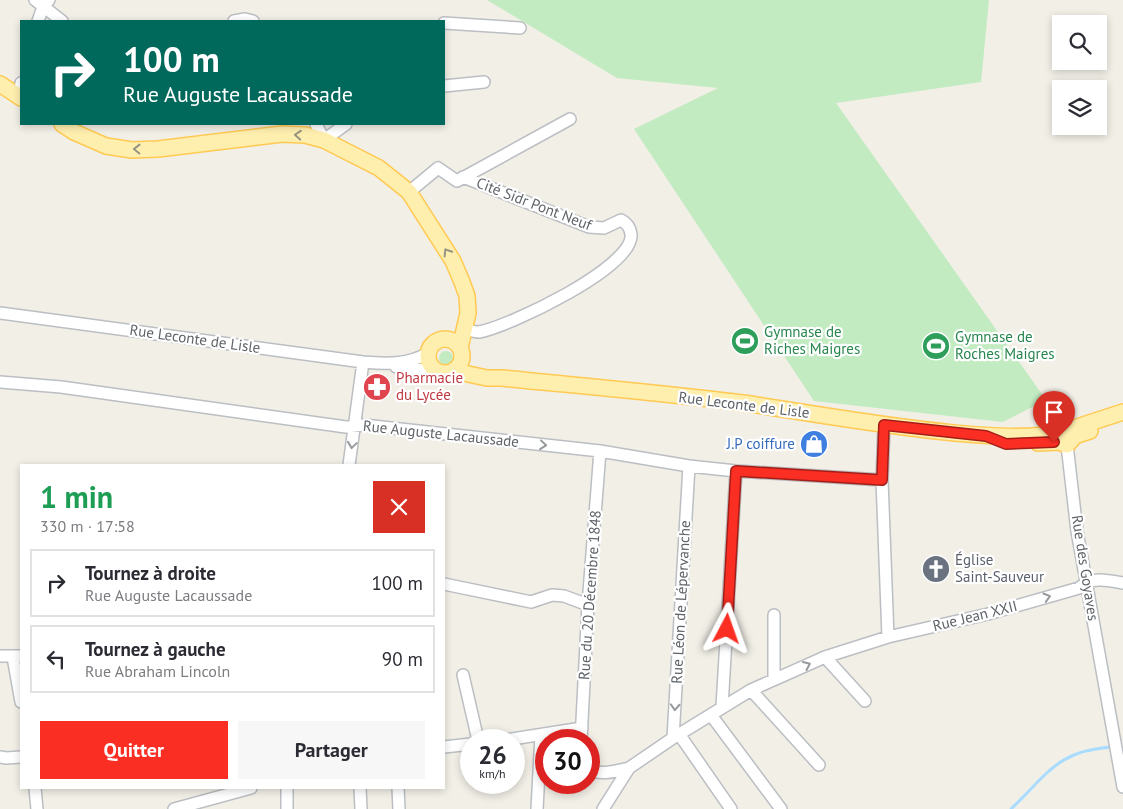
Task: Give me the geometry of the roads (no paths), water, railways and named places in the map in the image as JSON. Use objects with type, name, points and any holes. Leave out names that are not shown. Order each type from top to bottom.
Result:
[{"type":"main road","points":[[0,84],[20,93]]},
{"type":"main road","points":[[64,125],[74,132],[106,146],[132,150],[158,149],[282,134],[305,135],[324,140],[379,168],[409,192],[453,261],[467,296],[468,313],[456,348]]},
{"type":"main road","points":[[456,348],[436,342],[428,352],[428,362],[434,370],[444,373],[454,371],[460,363],[456,348],[460,319],[467,296]]},
{"type":"main road","name":"Rue Leconte de Lisle","points":[[456,348],[467,362],[502,378]]},
{"type":"main road","name":"Rue Leconte de Lisle","points":[[454,371],[487,378],[743,403],[884,425],[986,436],[1065,437],[1123,420]]},
{"type":"main road","name":"Rue Leconte de Lisle","points":[[1065,437],[1123,412]]},
{"type":"street","points":[[38,20],[42,2]]},
{"type":"street","points":[[42,2],[61,20]]},
{"type":"street","points":[[445,23],[520,28]]},
{"type":"street","points":[[445,86],[484,82]]},
{"type":"street","name":"Cité Sidr Pont Neuf","points":[[409,192],[438,168],[457,181],[464,178],[570,119]]},
{"type":"street","points":[[316,125],[324,140]]},
{"type":"street","points":[[324,140],[325,125]]},
{"type":"street","points":[[324,140],[345,125]]},
{"type":"street","name":"Cité Sidr Pont Neuf","points":[[464,178],[589,227],[604,228],[621,220],[626,222],[631,229],[632,241],[626,250],[603,271],[563,296],[513,321],[494,328],[476,332],[464,329]]},
{"type":"street","name":"Rue Leconte de Lisle","points":[[0,313],[363,362],[390,364],[418,359],[428,352]]},
{"type":"street","points":[[349,464],[363,362]]},
{"type":"street","name":"Rue Leconte de Lisle","points":[[390,364],[398,368],[434,370]]},
{"type":"street","name":"Rue Auguste Lacaussade","points":[[0,382],[61,387],[346,427],[364,425],[600,451],[689,466],[736,471],[882,480]]},
{"type":"street","points":[[884,425],[882,480],[888,637]]},
{"type":"street","name":"Rue des Goyaves","points":[[1065,437],[1077,531],[1123,788]]},
{"type":"street","name":"Rue du 20 Décembre 1848","points":[[582,729],[588,605],[600,451]]},
{"type":"street","name":"Rue Léon de Lépervanche","points":[[676,736],[689,466]]},
{"type":"street","points":[[722,707],[736,471]]},
{"type":"street","name":"Rue Jean XXII","points":[[603,809],[629,768],[676,736],[751,690],[825,657],[888,637],[988,614],[1079,588],[1086,582],[1098,579],[1123,583]]},
{"type":"street","points":[[445,584],[531,602],[552,595],[564,596],[588,605]]},
{"type":"street","points":[[774,615],[774,680]]},
{"type":"street","points":[[0,656],[17,656],[20,690]]},
{"type":"street","points":[[825,657],[865,701]]},
{"type":"street","points":[[463,675],[475,729]]},
{"type":"street","points":[[751,690],[819,765]]},
{"type":"street","points":[[711,714],[781,809]]},
{"type":"street","points":[[676,736],[732,809]]},
{"type":"street","points":[[445,747],[460,745]]},
{"type":"street","points":[[0,757],[20,757]]},
{"type":"street","points":[[600,773],[629,768]]},
{"type":"street","points":[[35,789],[38,809]]},
{"type":"street","points":[[174,809],[218,803],[249,789]]},
{"type":"street","points":[[287,789],[287,809]]},
{"type":"street","points":[[360,789],[360,809]]},
{"type":"street","points":[[398,789],[399,809]]},
{"type":"street","points":[[537,809],[538,794]]},
{"type":"waterway","points":[[1011,809],[1054,766],[1078,753],[1113,747]]},
{"type":"place","name":"Gymnase de Riches Maigres","points":[[745,341]]},
{"type":"place","name":"Gymnase de Roches Maigres","points":[[936,346]]},
{"type":"place","name":"Pharmacie du Lycée","points":[[377,387]]},
{"type":"place","name":"J.P coiffure","points":[[814,444]]},
{"type":"place","name":"Église Saint-Sauveur","points":[[936,569]]}]
